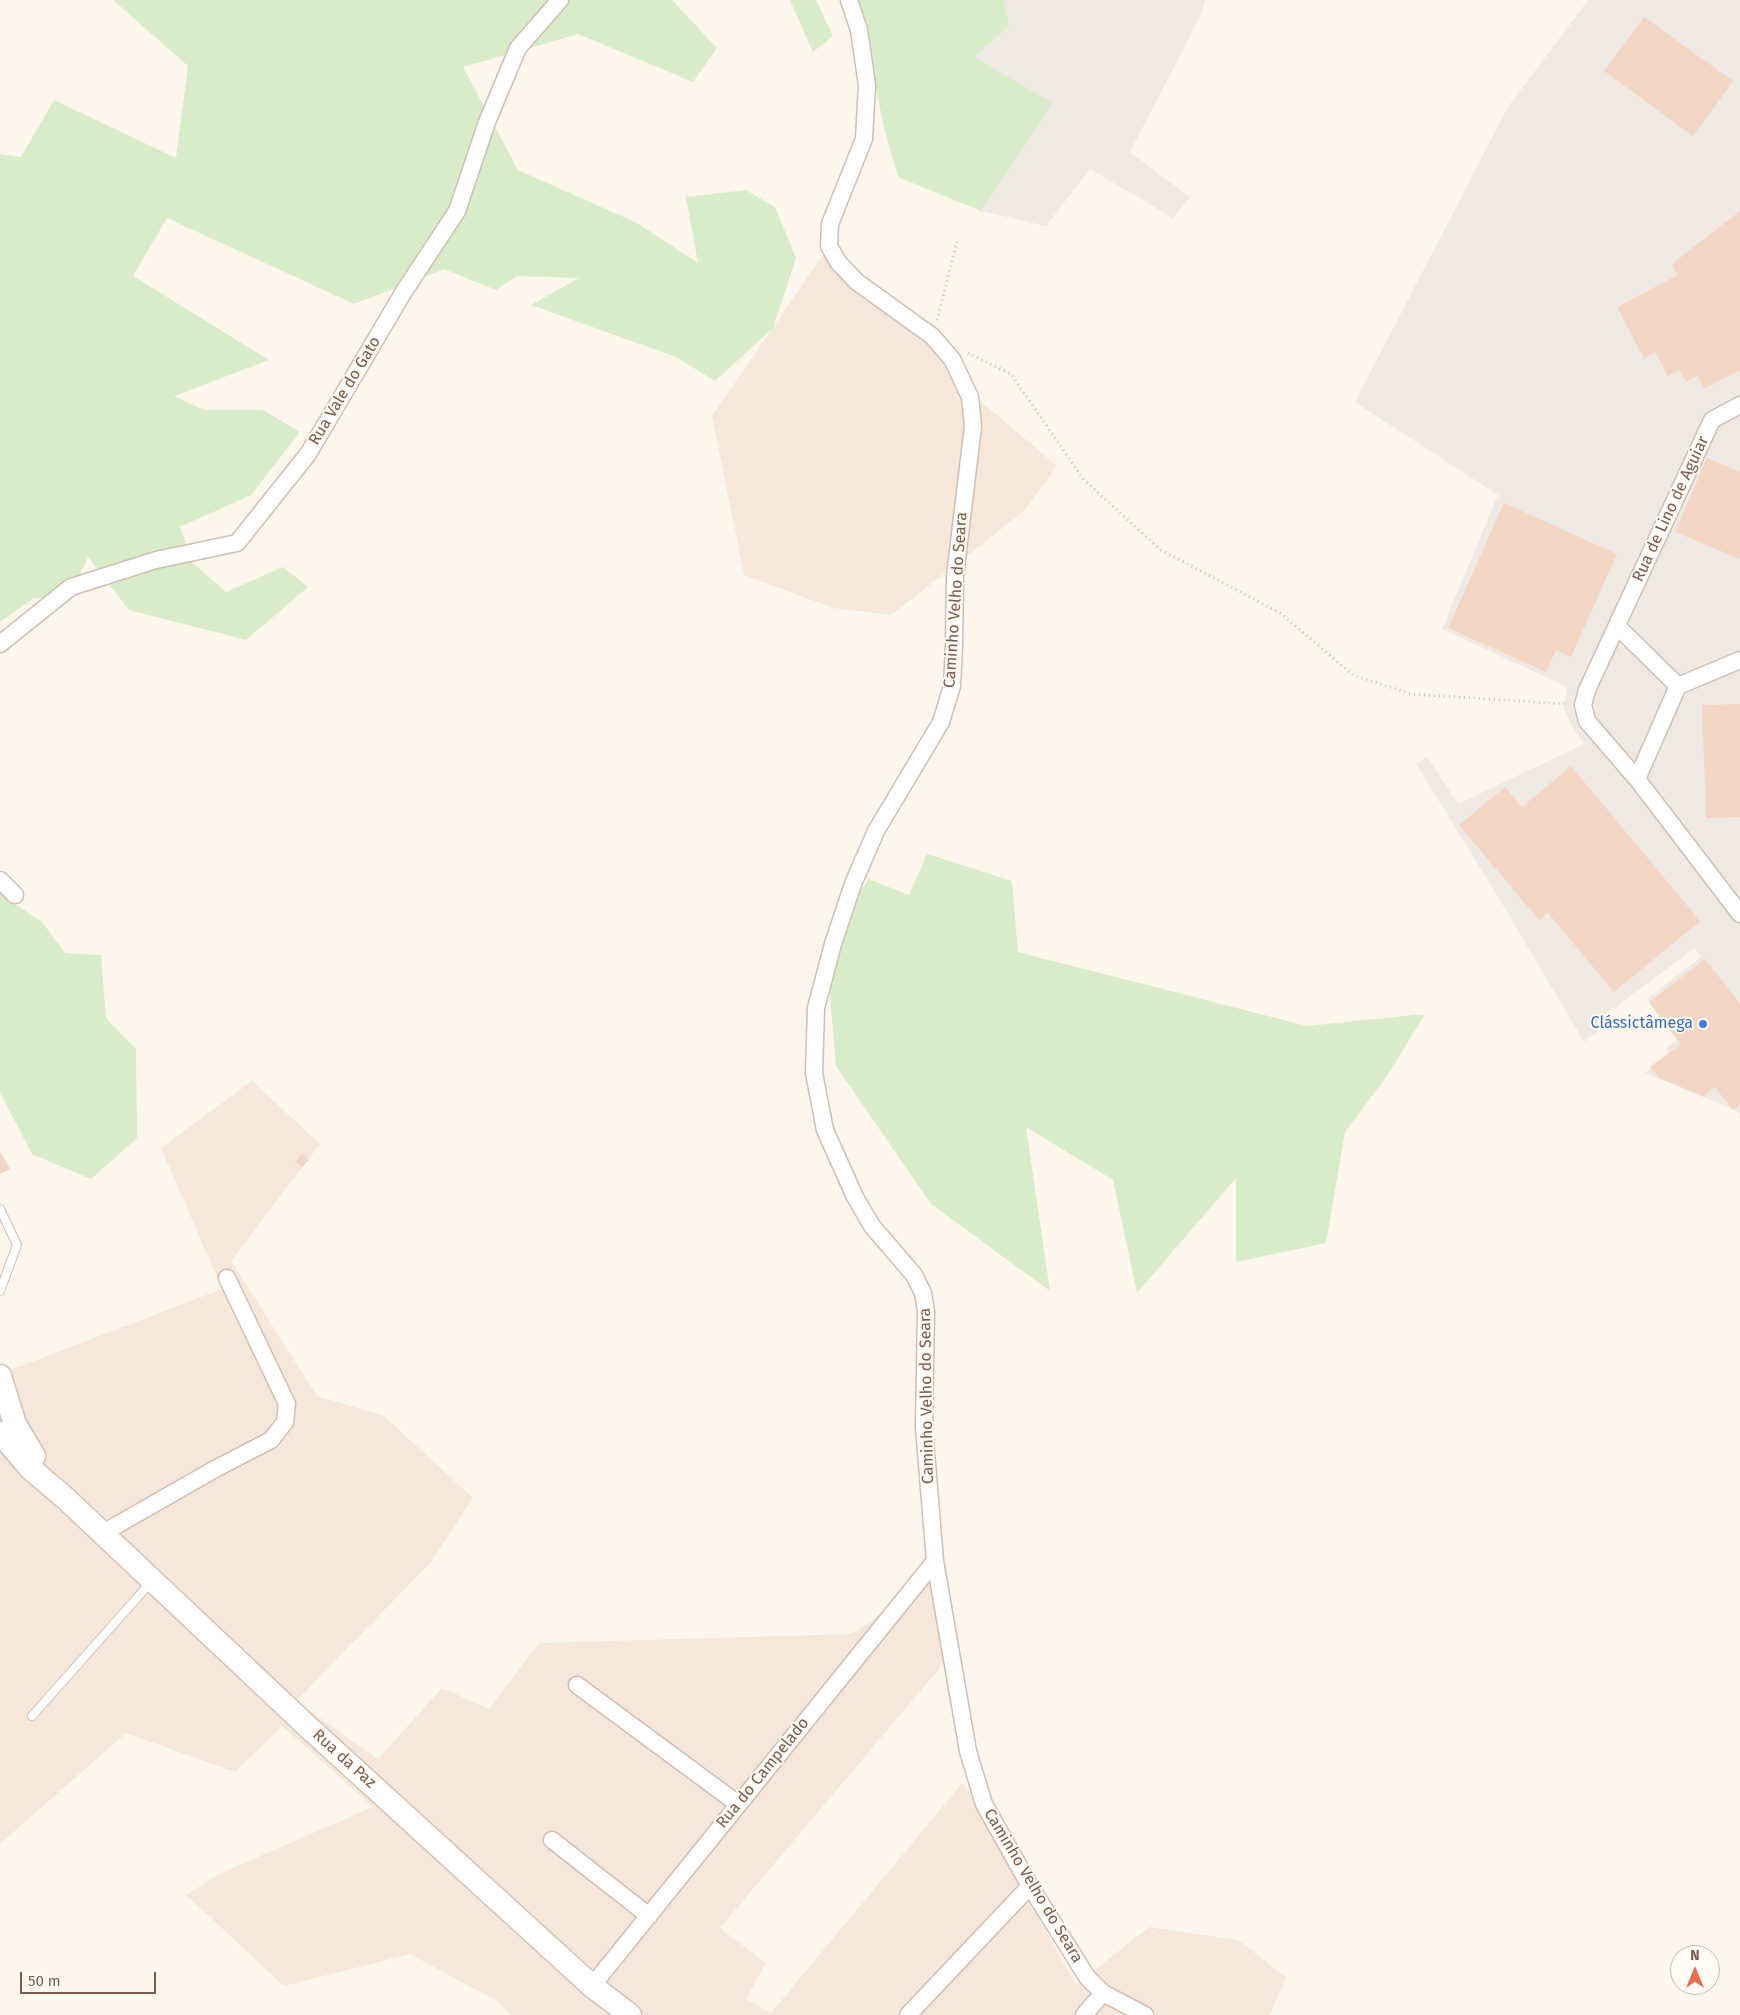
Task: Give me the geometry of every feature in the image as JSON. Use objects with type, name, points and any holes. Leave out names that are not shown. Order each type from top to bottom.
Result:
[{"type":"main road","points":[[0,1376],[15,1424],[36,1459],[64,1497]]},
{"type":"main road","points":[[0,1433],[31,1469],[64,1497]]},
{"type":"main road","name":"Rua da Paz","points":[[64,1497],[314,1732],[592,1986],[630,2015]]},
{"type":"street","name":"Rua Vale do Gato","points":[[0,644],[71,587],[156,560],[237,542],[308,454],[403,293],[457,211],[487,122],[518,48],[560,0]]},
{"type":"street","name":"Caminho Velho do Seara","points":[[849,0],[859,30],[867,85],[864,139],[830,224],[828,246],[838,262],[857,282],[932,336],[952,359],[970,397],[973,426],[955,576],[952,686],[941,722],[876,831],[853,884],[833,944],[816,1008],[814,1073],[825,1130],[855,1197],[872,1226],[914,1275],[923,1293],[926,1311],[924,1427],[934,1561],[968,1751],[984,1804],[1030,1886],[1087,1977],[1103,1993],[1145,2015]]},
{"type":"street","name":"Rua de Lino de Aguiar","points":[[1583,705],[1587,690],[1712,420],[1740,405]]},
{"type":"street","points":[[1617,626],[1678,686]]},
{"type":"street","points":[[1637,779],[1678,686],[1740,660]]},
{"type":"street","points":[[1583,705],[1587,721],[1637,779],[1740,914]]},
{"type":"street","points":[[0,880],[15,895]]},
{"type":"street","points":[[103,1532],[271,1440],[285,1422],[287,1404],[228,1278]]},
{"type":"street","name":"Rua do Campelado","points":[[592,1986],[934,1561]]},
{"type":"street","points":[[577,1685],[738,1804]]},
{"type":"street","points":[[552,1840],[649,1916]]},
{"type":"street","points":[[908,2015],[1030,1886]]},
{"type":"street","points":[[1084,2015],[1103,1993]]},
{"type":"lane","points":[[0,1209],[17,1245],[0,1291]]},
{"type":"lane","points":[[0,1230],[8,1224]]},
{"type":"lane","points":[[32,1716],[153,1581]]},
{"type":"path","points":[[932,336],[958,238]]},
{"type":"path","points":[[967,353],[1011,374],[1084,480],[1161,550],[1280,612],[1353,675],[1411,694],[1583,705]]},
{"type":"shaded area","points":[[1004,0],[1205,0],[1202,13],[1130,152],[1190,197],[1173,218],[1090,169],[1046,226],[981,211],[1053,103],[973,57],[1009,26]]},
{"type":"shaded area","points":[[1588,0],[1740,0],[1740,1115],[1734,1110],[1645,1073],[1670,1054],[1666,1048],[1677,1040],[1647,999],[1701,957],[1695,948],[1603,1016],[1609,1024],[1584,1042],[1500,900],[1416,764],[1427,757],[1458,804],[1584,744],[1564,709],[1567,687],[1442,629],[1498,495],[1355,402],[1508,107]]},
{"type":"shaded area","points":[[829,246],[838,262],[932,336],[966,389],[1057,466],[1023,512],[891,615],[833,608],[744,575],[712,416]]},
{"type":"shaded area","points":[[252,1081],[320,1144],[231,1261],[317,1396],[384,1416],[473,1498],[431,1562],[296,1701],[378,1759],[442,1688],[489,1709],[539,1643],[852,1634],[932,1580],[944,1663],[720,1928],[766,1963],[746,1999],[771,2013],[963,1782],[1076,1985],[1149,1927],[1238,1940],[1286,1977],[1270,2015],[512,2015],[495,2000],[410,1954],[284,1986],[186,1895],[221,1873],[373,1807],[282,1726],[235,1772],[126,1733],[0,1844],[0,1374],[222,1289],[161,1148]]},
{"type":"green space","points":[[113,0],[672,0],[717,48],[693,82],[578,34],[463,67],[518,170],[637,223],[698,263],[686,197],[746,190],[775,207],[796,258],[773,328],[715,381],[676,357],[531,305],[579,278],[517,276],[496,290],[444,269],[354,304],[167,218],[133,276],[269,360],[174,396],[204,410],[263,410],[300,432],[251,495],[180,527],[193,563],[226,592],[283,567],[308,587],[246,640],[129,610],[88,557],[69,598],[34,598],[0,622],[0,154],[21,157],[54,100],[176,158],[188,66]]},
{"type":"green space","points":[[790,0],[816,0],[833,36],[813,52]]},
{"type":"green space","points":[[856,0],[1004,0],[1009,26],[974,57],[1053,103],[981,211],[898,177],[885,131]]},
{"type":"green space","points":[[927,854],[1012,881],[1018,952],[1307,1026],[1425,1014],[1387,1076],[1345,1132],[1326,1243],[1236,1262],[1236,1178],[1137,1293],[1113,1180],[1026,1127],[1050,1291],[931,1204],[836,1066],[826,948],[868,879],[909,895]]},
{"type":"green space","points":[[0,894],[42,922],[65,953],[101,955],[106,1018],[136,1049],[137,1138],[91,1179],[32,1154],[0,1093]]},
{"type":"building","points":[[1644,17],[1733,81],[1693,136],[1604,71]]},
{"type":"building","points":[[1740,211],[1740,370],[1704,389],[1698,376],[1686,382],[1679,370],[1668,376],[1655,352],[1644,358],[1617,307],[1678,275],[1672,264]]},
{"type":"building","points":[[1707,458],[1740,472],[1740,559],[1675,532]]},
{"type":"building","points":[[1504,503],[1617,554],[1571,657],[1556,650],[1546,672],[1448,628]]},
{"type":"building","points":[[1740,704],[1740,817],[1706,818],[1702,705]]},
{"type":"building","points":[[1571,766],[1700,921],[1614,992],[1548,913],[1539,920],[1459,825],[1505,787],[1522,807]]},
{"type":"building","name":"Clássictâmega","points":[[1705,959],[1740,1004],[1740,1104],[1733,1110],[1715,1087],[1703,1096],[1659,1078],[1650,1067],[1681,1044],[1649,1002]]},
{"type":"building","points":[[0,1152],[10,1169],[0,1174]]},
{"type":"building","points":[[302,1154],[309,1160],[302,1167],[295,1161]]},
{"type":"place","name":"Clássictâmega","points":[[1703,1024]]}]
